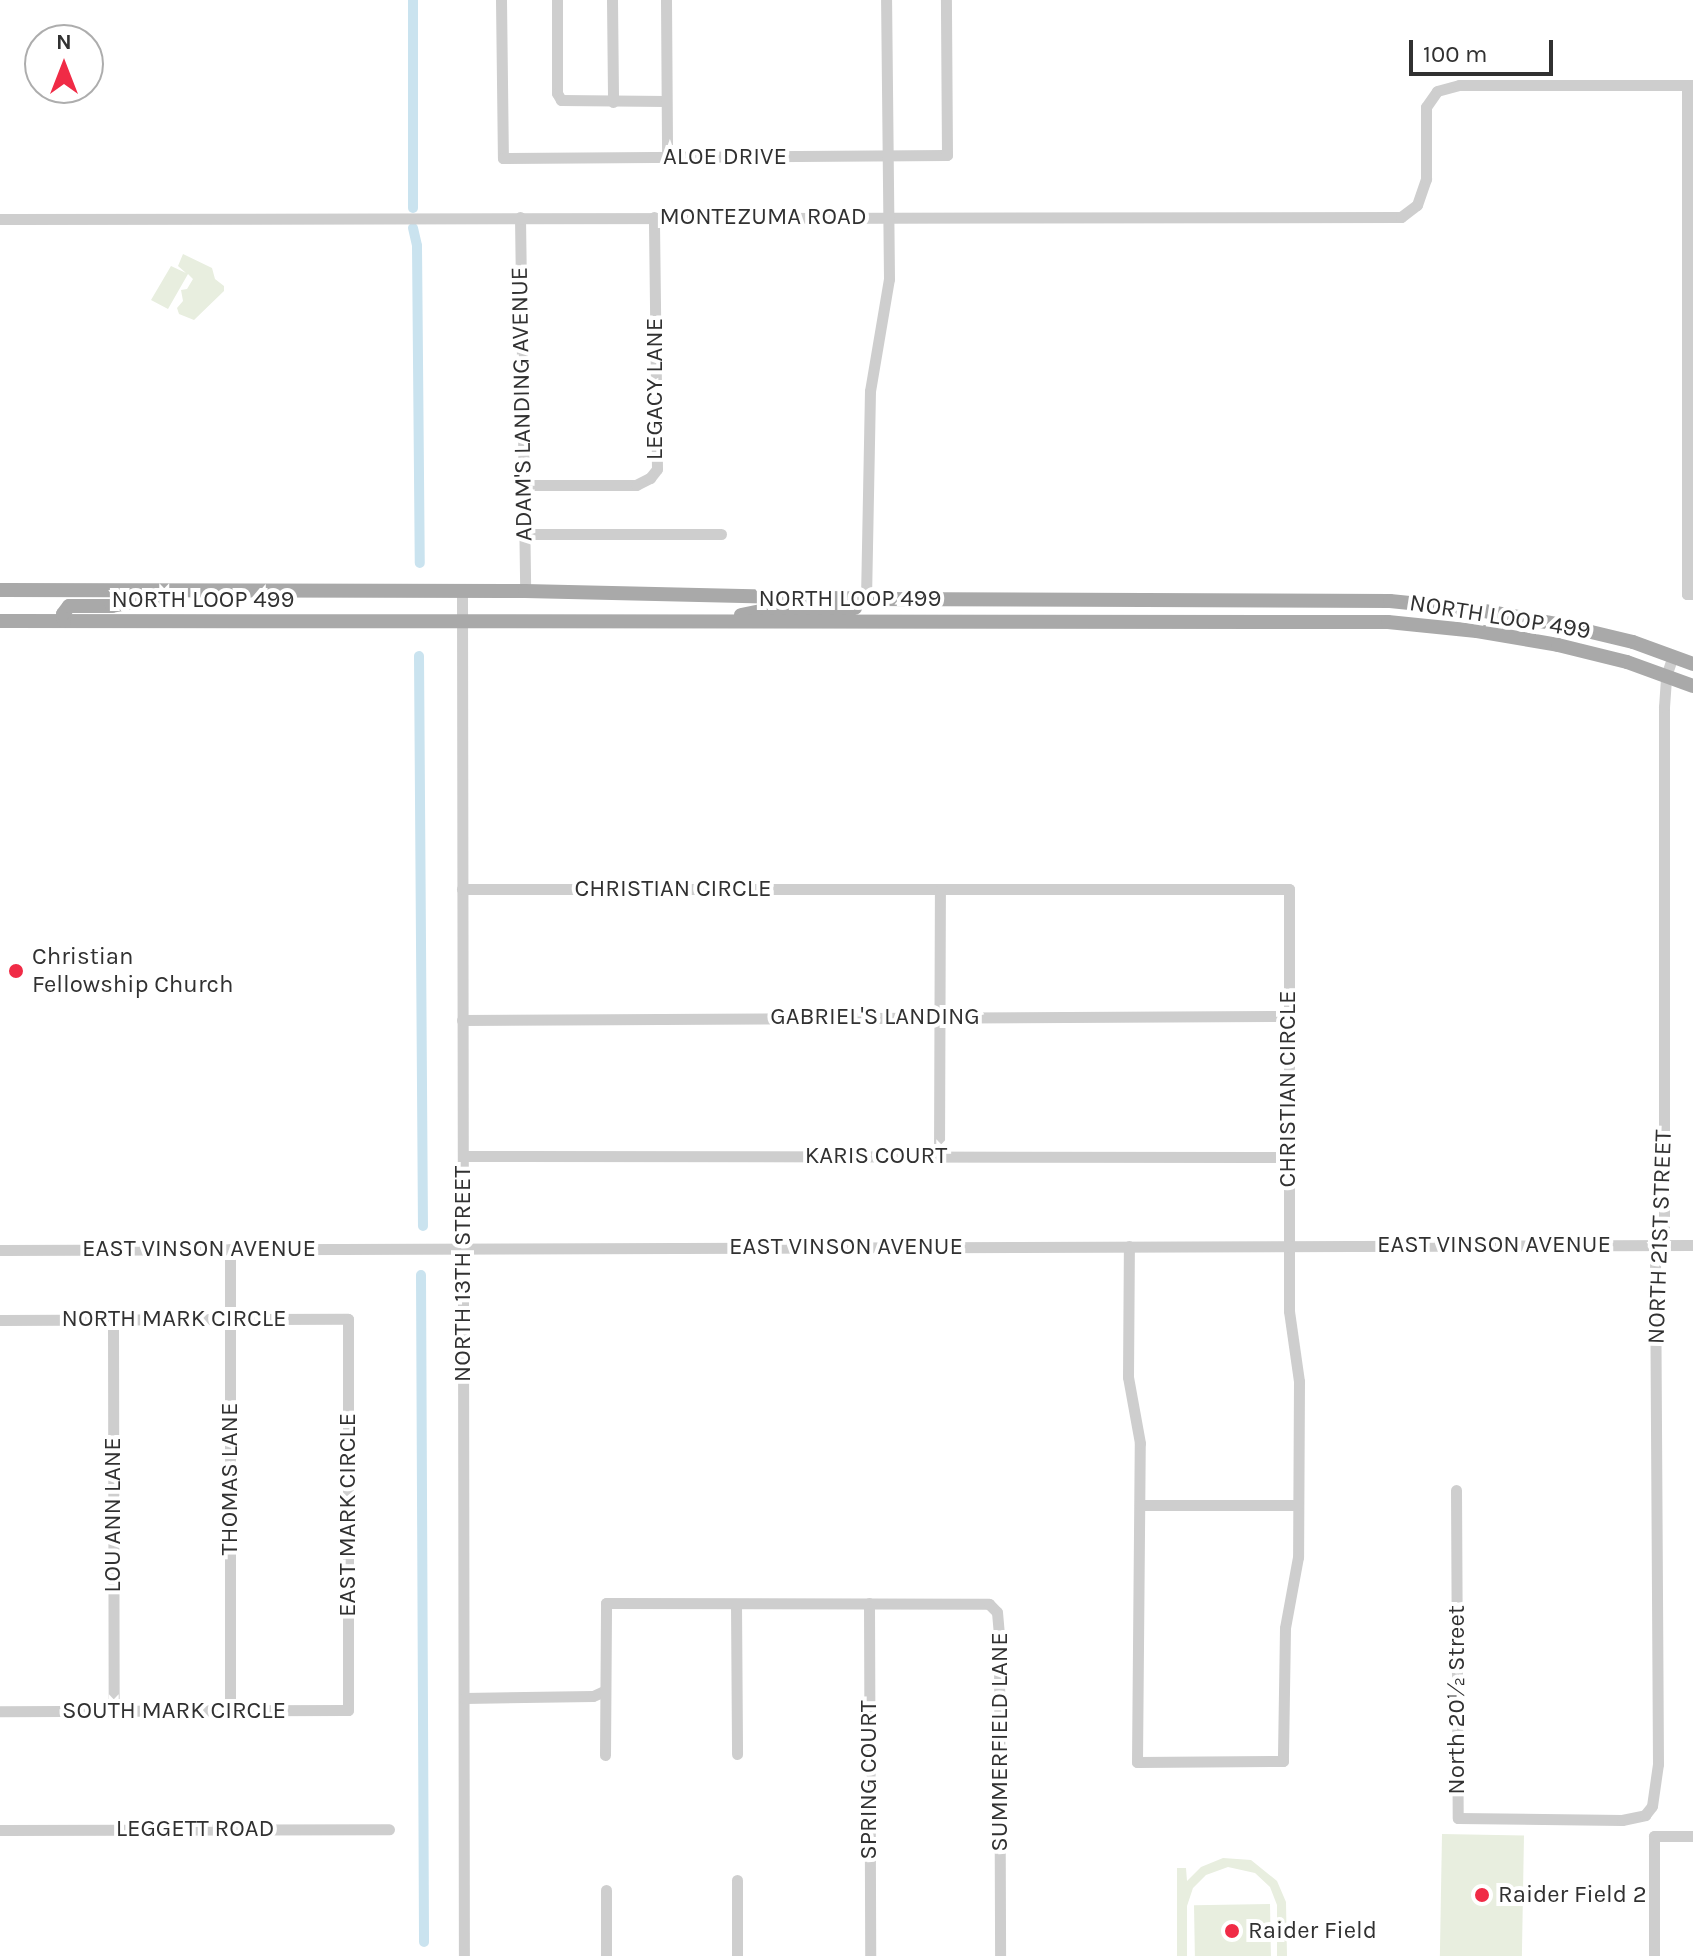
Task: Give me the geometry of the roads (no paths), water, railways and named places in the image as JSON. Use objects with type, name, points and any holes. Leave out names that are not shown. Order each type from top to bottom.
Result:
[{"type":"main road","name":"NORTH LOOP 499","points":[[0,590],[525,591],[866,599],[1390,601],[1479,610],[1562,625],[1633,642],[1693,664]]},
{"type":"main road","points":[[64,621],[63,614],[69,606],[133,603],[180,590]]},
{"type":"main road","points":[[709,622],[762,611],[861,608],[866,599]]},
{"type":"main road","name":"NORTH LOOP 499","points":[[0,621],[1388,622],[1477,631],[1558,645],[1693,686]]},
{"type":"street","name":"ALOE DRIVE","points":[[501,0],[503,158],[947,155],[946,0]]},
{"type":"street","points":[[557,0],[559,98],[564,102],[666,101]]},
{"type":"street","points":[[612,0],[613,102]]},
{"type":"street","points":[[666,0],[667,157]]},
{"type":"street","points":[[866,599],[870,391],[887,304],[886,0]]},
{"type":"street","name":"MONTEZUMA ROAD","points":[[0,219],[1401,217],[1417,205],[1426,179],[1429,103],[1437,91],[1459,85],[1690,85]]},
{"type":"street","points":[[1690,85],[1690,594]]},
{"type":"street","name":"ADAM'S LANDING AVENUE","points":[[520,217],[525,591]]},
{"type":"street","name":"LEGACY LANE","points":[[522,485],[636,485],[650,478],[657,469],[654,217]]},
{"type":"street","points":[[523,534],[721,534]]},
{"type":"street","name":"NORTH 13TH STREET","points":[[462,591],[464,1956]]},
{"type":"street","name":"NORTH 21ST STREET","points":[[1645,1815],[1652,1806],[1658,1764],[1658,1245],[1664,1234],[1663,754],[1666,676],[1673,656]]},
{"type":"street","name":"CHRISTIAN CIRCLE","points":[[462,889],[1289,889],[1289,1311],[1299,1381],[1298,1557],[1285,1628],[1283,1761],[1137,1762],[1140,1505]]},
{"type":"street","points":[[939,1155],[940,890]]},
{"type":"street","name":"GABRIEL'S LANDING","points":[[462,1020],[1287,1016]]},
{"type":"street","name":"KARIS COURT","points":[[463,1156],[1289,1157]]},
{"type":"street","name":"EAST VINSON AVENUE","points":[[0,1250],[1693,1245]]},
{"type":"street","points":[[1129,1246],[1128,1377],[1139,1427],[1140,1505],[1298,1505]]},
{"type":"street","name":"THOMAS LANE","points":[[230,1249],[230,1710]]},
{"type":"street","name":"NORTH MARK CIRCLE","points":[[0,1320],[348,1319]]},
{"type":"street","name":"EAST MARK CIRCLE","points":[[348,1319],[348,1710]]},
{"type":"street","name":"LOU ANN LANE","points":[[113,1320],[114,1710]]},
{"type":"street","name":"North 20½ Street","points":[[1456,1490],[1458,1818],[1622,1820],[1645,1815]]},
{"type":"street","name":"SUMMERFIELD LANE","points":[[869,1603],[983,1602],[997,1612],[1000,1956]]},
{"type":"street","points":[[605,1755],[606,1603],[869,1603]]},
{"type":"street","name":"SPRING COURT","points":[[869,1603],[870,1956]]},
{"type":"street","points":[[736,1604],[737,1754]]},
{"type":"street","points":[[464,1698],[593,1696],[604,1691]]},
{"type":"street","name":"SOUTH MARK CIRCLE","points":[[0,1711],[348,1710]]},
{"type":"street","name":"LEGGETT ROAD","points":[[0,1830],[389,1829]]},
{"type":"street","points":[[1654,1956],[1654,1836],[1693,1836]]},
{"type":"street","points":[[737,1880],[737,1956]]},
{"type":"street","points":[[606,1890],[606,1956]]},
{"type":"waterway","points":[[413,0],[413,208]]},
{"type":"waterway","points":[[413,228],[417,246],[420,563]]},
{"type":"waterway","points":[[419,656],[423,1226]]},
{"type":"waterway","points":[[421,1275],[424,1942]]},
{"type":"place","name":"Christian Fellowship Church","points":[[16,971]]},
{"type":"place","name":"Raider Field 2","points":[[1482,1895]]},
{"type":"place","name":"Raider Field","points":[[1232,1931]]}]
